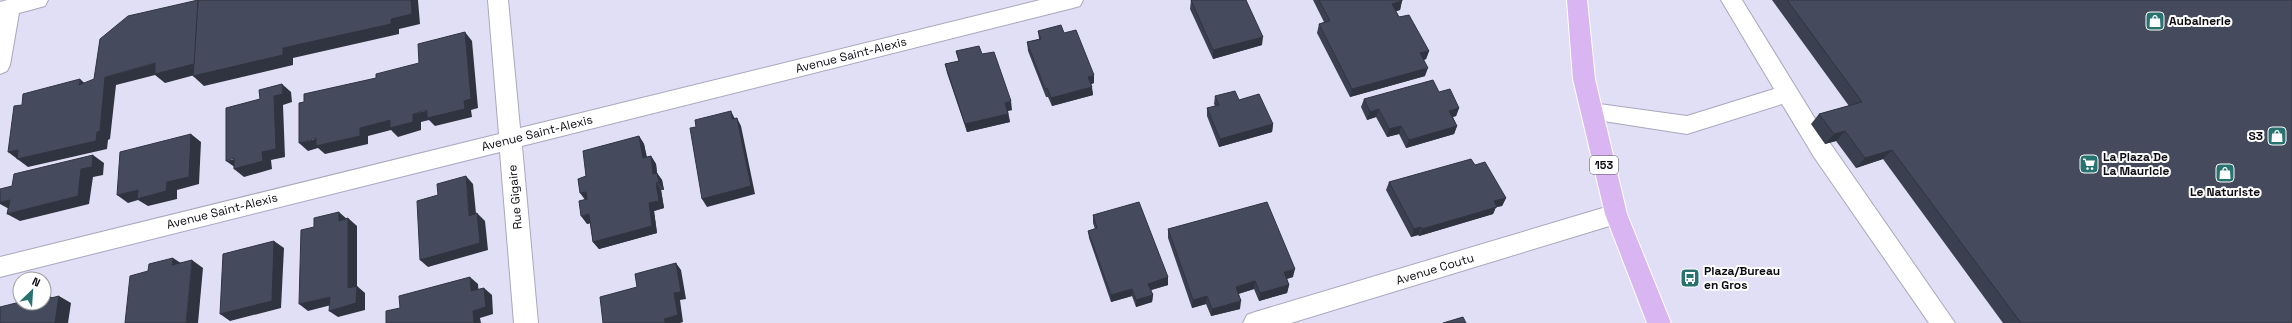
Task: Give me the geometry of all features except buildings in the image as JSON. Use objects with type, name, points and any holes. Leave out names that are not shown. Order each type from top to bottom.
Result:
[{"type":"main road","name":"153","points":[[1577,0],[1584,79],[1616,214],[1659,323]]},
{"type":"street","points":[[0,64],[5,9],[38,0]]},
{"type":"street","name":"Rue Gigaire","points":[[498,0],[526,323]]},
{"type":"street","name":"Avenue Saint-Alexis","points":[[0,267],[1073,0]]},
{"type":"street","points":[[1731,0],[1822,150],[1943,323]]},
{"type":"street","points":[[1592,112],[1687,125],[1788,93]]},
{"type":"street","name":"Avenue Coutu","points":[[1255,323],[1616,214]]},
{"type":"place","name":"Aubainerie","points":[[2155,21]]},
{"type":"place","name":"S3","points":[[2277,136]]},
{"type":"place","name":"La Plaza De La Mauricie","points":[[2089,164]]},
{"type":"place","name":"Le Naturiste","points":[[2225,173]]},
{"type":"place","name":"Plaza/Bureau en Gros","points":[[1690,278]]}]
